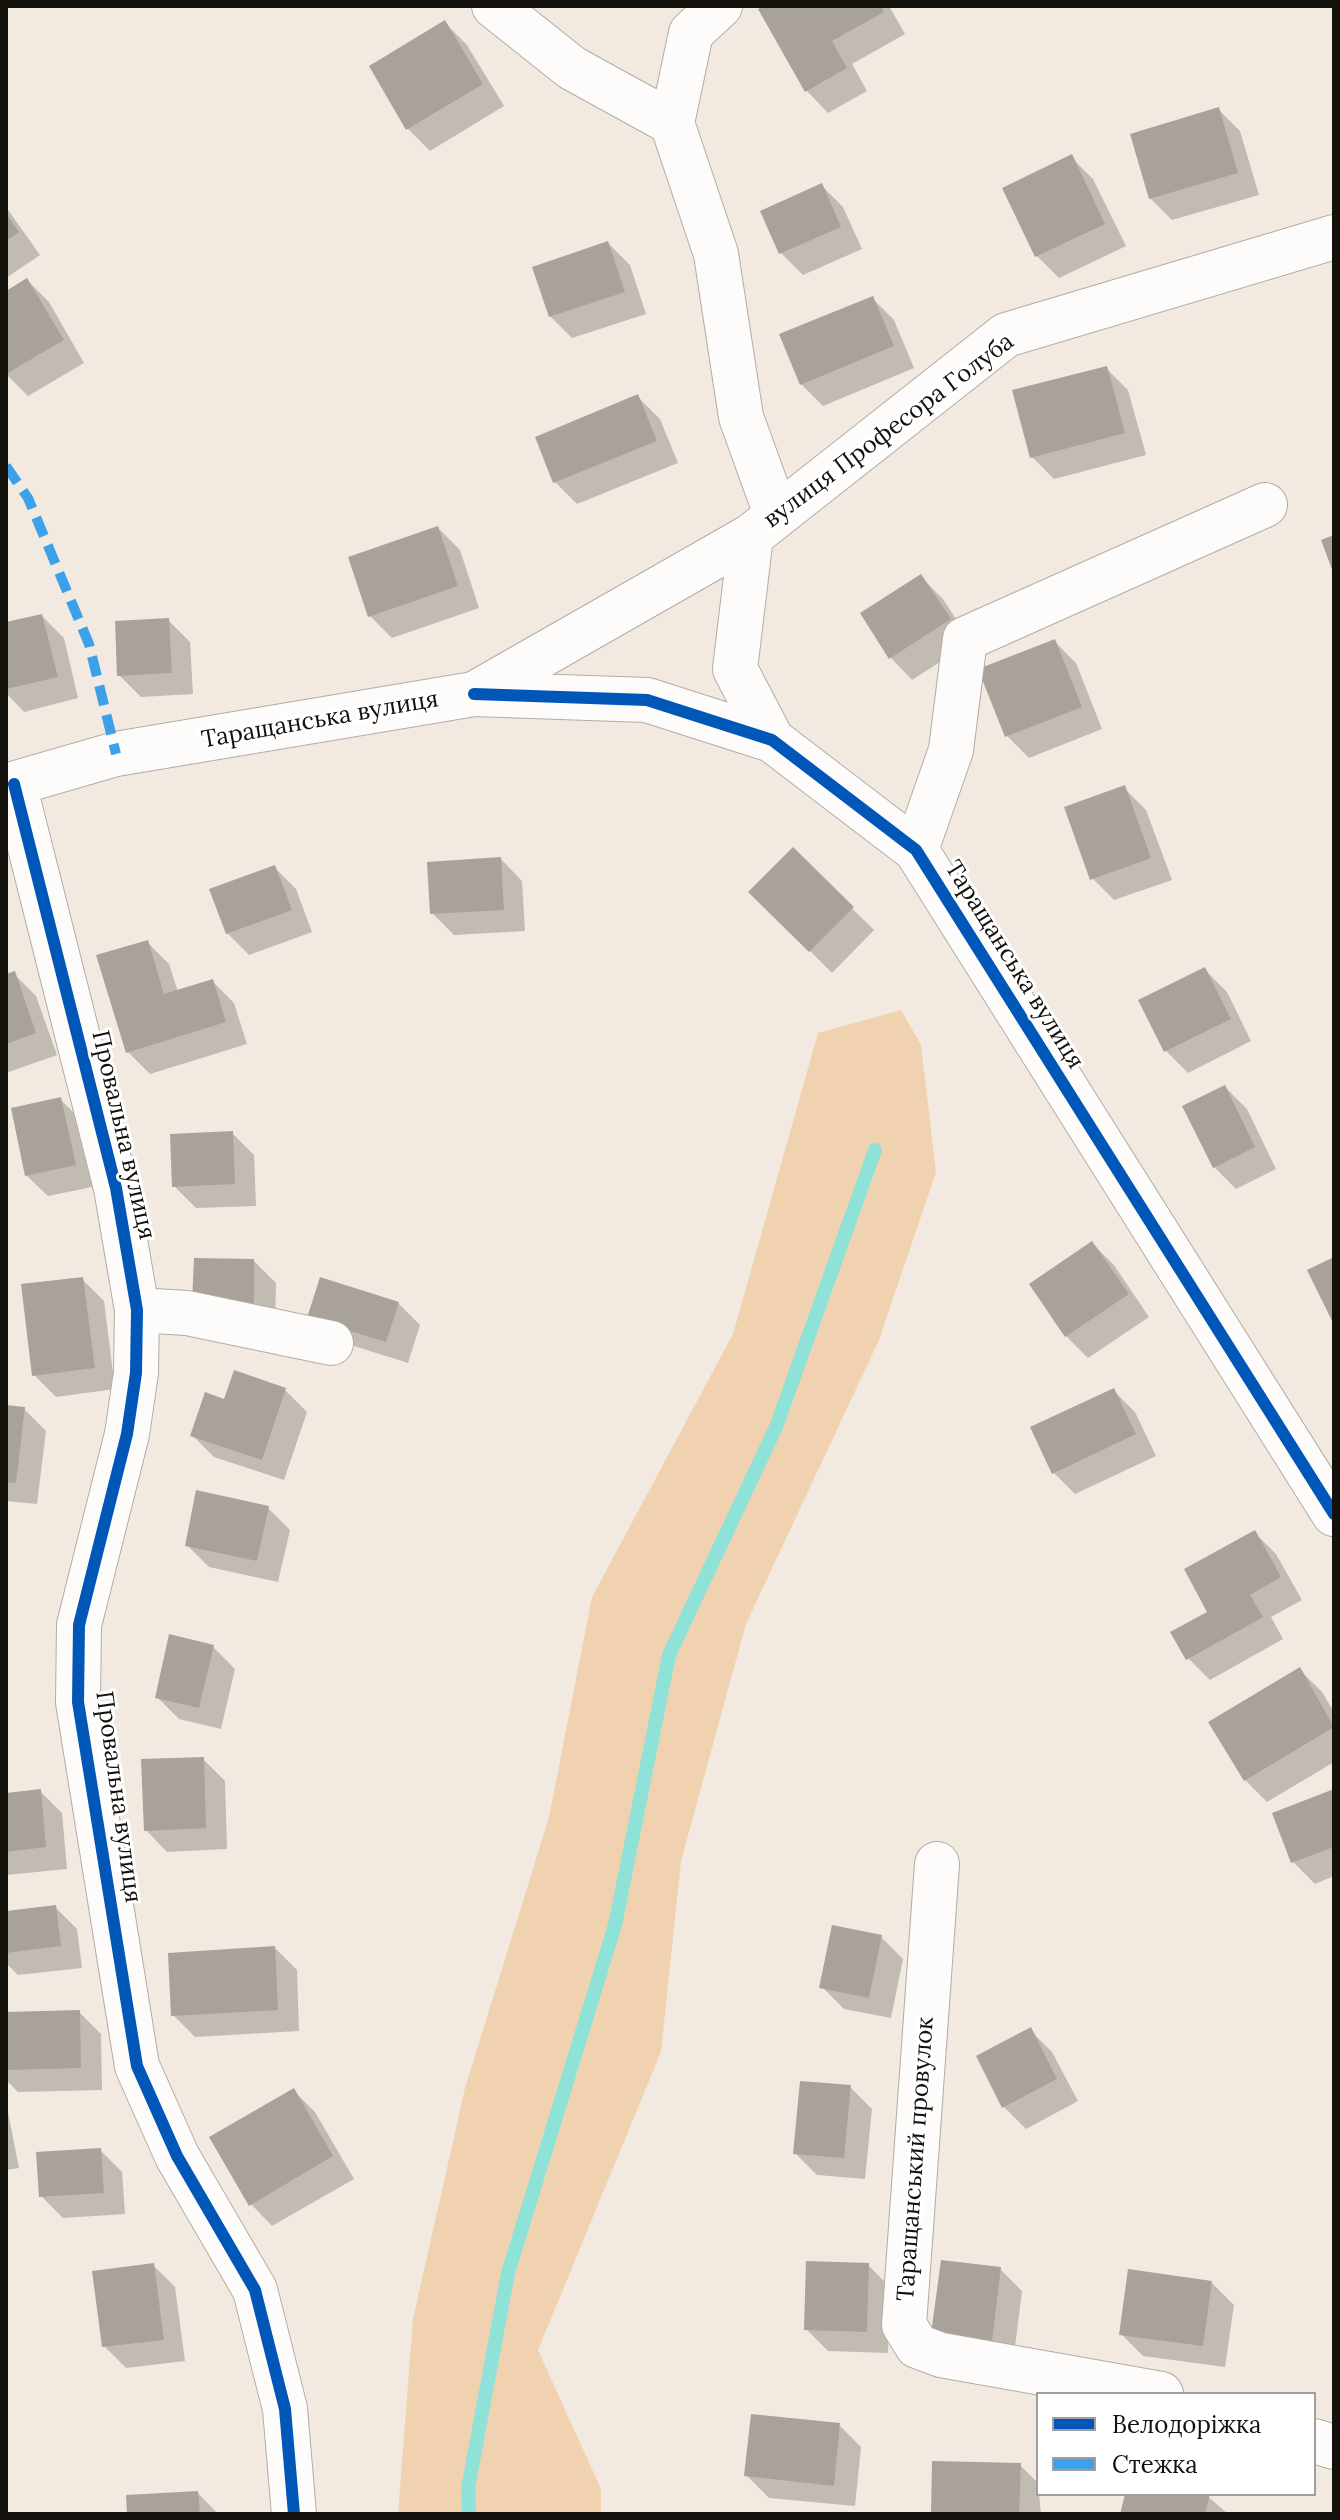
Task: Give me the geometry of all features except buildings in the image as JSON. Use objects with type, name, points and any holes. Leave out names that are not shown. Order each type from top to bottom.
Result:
[{"type":"street","points":[[494,6],[572,68],[672,123]]},
{"type":"street","points":[[720,6],[691,33],[672,123],[716,254],[741,417],[764,525],[735,669],[772,740]]},
{"type":"street","name":"вулиця Професора Голуба","points":[[474,694],[764,525],[1006,335],[1334,237]]},
{"type":"street","points":[[916,850],[951,750],[965,639],[1265,505]]},
{"type":"street","name":"Таращанська вулиця","points":[[10,785],[116,754],[474,694],[647,700],[772,740],[916,850],[1334,1514]]},
{"type":"street","name":"Провальна вулиця","points":[[10,785],[116,1188],[137,1310],[136,1373],[127,1434],[79,1625],[78,1702],[137,2066],[177,2156],[255,2290],[285,2409],[294,2514]]},
{"type":"street","points":[[137,1310],[187,1313],[331,1343]]},
{"type":"street","name":"Таращанський провулок","points":[[937,1864],[904,2325],[917,2346],[941,2355],[1150,2392]]},
{"type":"shaded area","points":[[901,1010],[921,1045],[936,1172],[879,1340],[746,1624],[681,1861],[661,2052],[538,2350],[601,2489],[601,2514],[398,2514],[413,2319],[465,2088],[549,1817],[592,1597],[733,1334],[818,1033]]},
{"type":"waterway","points":[[469,2514],[468,2488],[508,2273],[615,1925],[669,1655],[776,1427],[875,1150]]},
{"type":"marked path","points":[[6,466],[28,498],[89,644],[116,754]]},
{"type":"cycle path","points":[[474,694],[647,700],[772,740],[916,850],[1334,1514]]},
{"type":"cycle path","points":[[14,784],[116,1188],[137,1310],[136,1373],[127,1434],[79,1625],[78,1702],[137,2066],[177,2156],[255,2290],[285,2409],[294,2514]]}]
